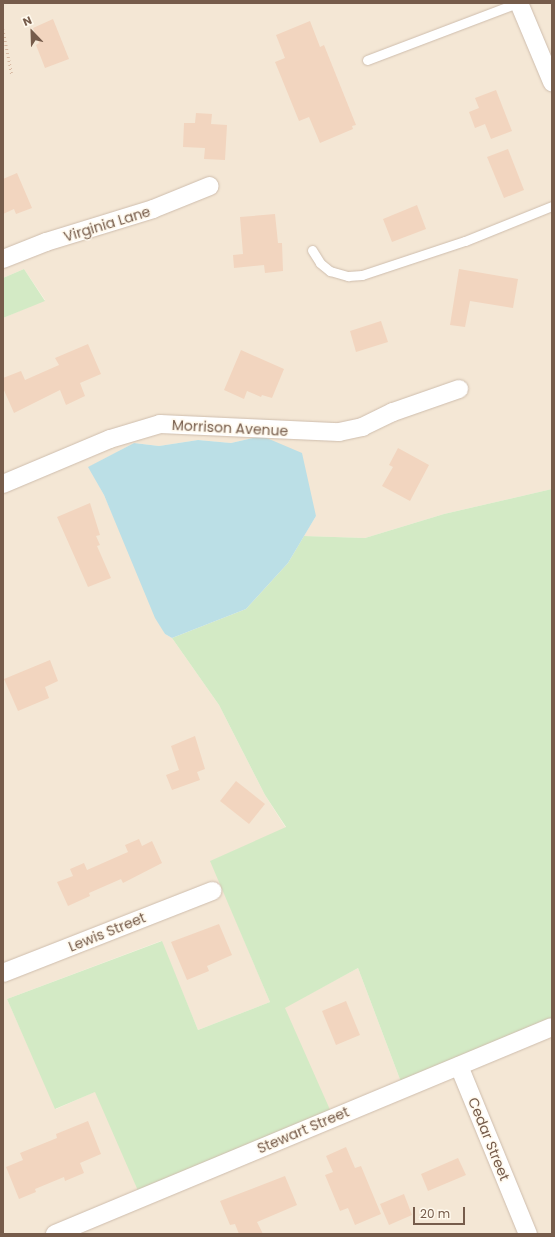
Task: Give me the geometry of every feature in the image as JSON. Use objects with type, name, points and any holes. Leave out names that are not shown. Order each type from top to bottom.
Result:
[{"type":"street","points":[[518,3],[552,82]]},
{"type":"street","name":"Virginia Lane","points":[[3,259],[46,242],[153,209],[210,186]]},
{"type":"street","name":"Morrison Avenue","points":[[3,484],[116,437],[160,424],[339,432],[362,427],[393,412],[459,389]]},
{"type":"street","name":"Lewis Street","points":[[3,973],[212,891]]},
{"type":"street","name":"Stewart Street","points":[[55,1234],[552,1027]]},
{"type":"street","name":"Cedar Street","points":[[459,1066],[528,1234]]},
{"type":"lane","points":[[367,60],[518,3]]},
{"type":"lane","points":[[312,250],[320,263],[330,270],[348,276],[362,275],[465,241],[552,206]]},
{"type":"path","points":[[3,29],[12,75]]},
{"type":"shaded area","points":[[3,3],[552,3],[552,489],[444,514],[365,538],[304,536],[316,516],[262,436],[231,443],[198,440],[159,446],[134,443],[89,467],[104,495],[165,634],[172,638],[219,705],[265,795],[286,828],[211,861],[270,1002],[198,1030],[161,941],[7,999],[56,1109],[285,1007],[358,968],[401,1082],[552,1018],[552,1234],[3,1234],[3,318],[45,300],[24,269],[3,278]]},
{"type":"green space","points":[[24,269],[45,301],[3,318],[3,278]]},
{"type":"green space","points":[[552,489],[552,1018],[401,1082],[358,968],[285,1008],[331,1112],[139,1193],[95,1092],[55,1109],[7,999],[162,941],[198,1030],[270,1002],[210,861],[286,827],[265,795],[219,705],[172,638],[246,609],[288,563],[304,536],[365,538],[444,514]]},
{"type":"water","points":[[262,436],[302,453],[316,516],[288,563],[246,609],[172,638],[165,634],[155,618],[104,495],[88,467],[134,443],[159,446],[198,440],[231,443]]},
{"type":"building","points":[[53,19],[69,59],[45,68],[36,45],[39,43],[33,28]]},
{"type":"building","points":[[310,21],[320,47],[324,45],[356,125],[352,126],[353,129],[320,143],[309,117],[299,121],[275,62],[285,58],[276,35]]},
{"type":"building","points":[[496,90],[512,131],[491,139],[485,124],[475,128],[469,112],[479,108],[475,98]]},
{"type":"building","points":[[196,113],[212,114],[211,124],[227,125],[225,160],[204,159],[205,148],[183,147],[184,123],[195,123]]},
{"type":"building","points":[[508,149],[524,190],[504,198],[487,157]]},
{"type":"building","points":[[17,173],[32,208],[16,214],[14,209],[3,214],[3,179]]},
{"type":"building","points":[[417,205],[426,229],[392,242],[383,219]]},
{"type":"building","points":[[275,214],[278,243],[282,243],[283,271],[265,273],[264,265],[234,268],[233,255],[243,254],[240,217]]},
{"type":"building","points":[[459,269],[518,279],[513,308],[470,301],[465,327],[450,325]]},
{"type":"building","points":[[381,321],[388,342],[356,352],[350,331]]},
{"type":"building","points":[[88,344],[101,374],[80,383],[85,396],[66,405],[60,390],[14,413],[3,388],[3,378],[21,371],[25,380],[59,365],[55,358]]},
{"type":"building","points":[[241,350],[284,369],[272,398],[262,395],[261,397],[247,391],[244,399],[224,390]]},
{"type":"building","points":[[398,448],[429,465],[410,501],[382,486],[393,467],[389,465]]},
{"type":"building","points":[[90,503],[100,535],[96,536],[100,545],[97,546],[111,578],[88,587],[57,517]]},
{"type":"building","points":[[50,660],[58,681],[45,687],[49,698],[18,711],[4,679]]},
{"type":"building","points":[[195,736],[205,769],[197,772],[200,780],[172,790],[166,775],[179,770],[171,746]]},
{"type":"building","points":[[236,781],[265,804],[249,824],[220,801]]},
{"type":"building","points":[[139,839],[142,846],[152,841],[162,863],[123,883],[121,879],[89,893],[90,896],[68,906],[57,882],[73,876],[70,869],[84,863],[87,870],[128,852],[125,845]]},
{"type":"building","points":[[219,924],[232,955],[207,966],[209,971],[187,980],[171,942]]},
{"type":"building","points":[[346,1001],[360,1035],[336,1045],[322,1011]]},
{"type":"building","points":[[88,1121],[101,1154],[80,1163],[84,1173],[65,1181],[64,1177],[35,1189],[36,1192],[19,1199],[6,1167],[23,1160],[20,1153],[57,1138],[56,1134]]},
{"type":"building","points":[[346,1147],[355,1168],[361,1166],[381,1214],[355,1225],[348,1208],[340,1211],[325,1175],[333,1172],[326,1156]]},
{"type":"building","points":[[458,1158],[466,1175],[428,1191],[421,1174]]},
{"type":"building","points":[[285,1176],[297,1205],[257,1222],[263,1234],[239,1234],[235,1224],[230,1225],[220,1201]]},
{"type":"building","points":[[404,1194],[412,1215],[389,1225],[380,1204]]}]
